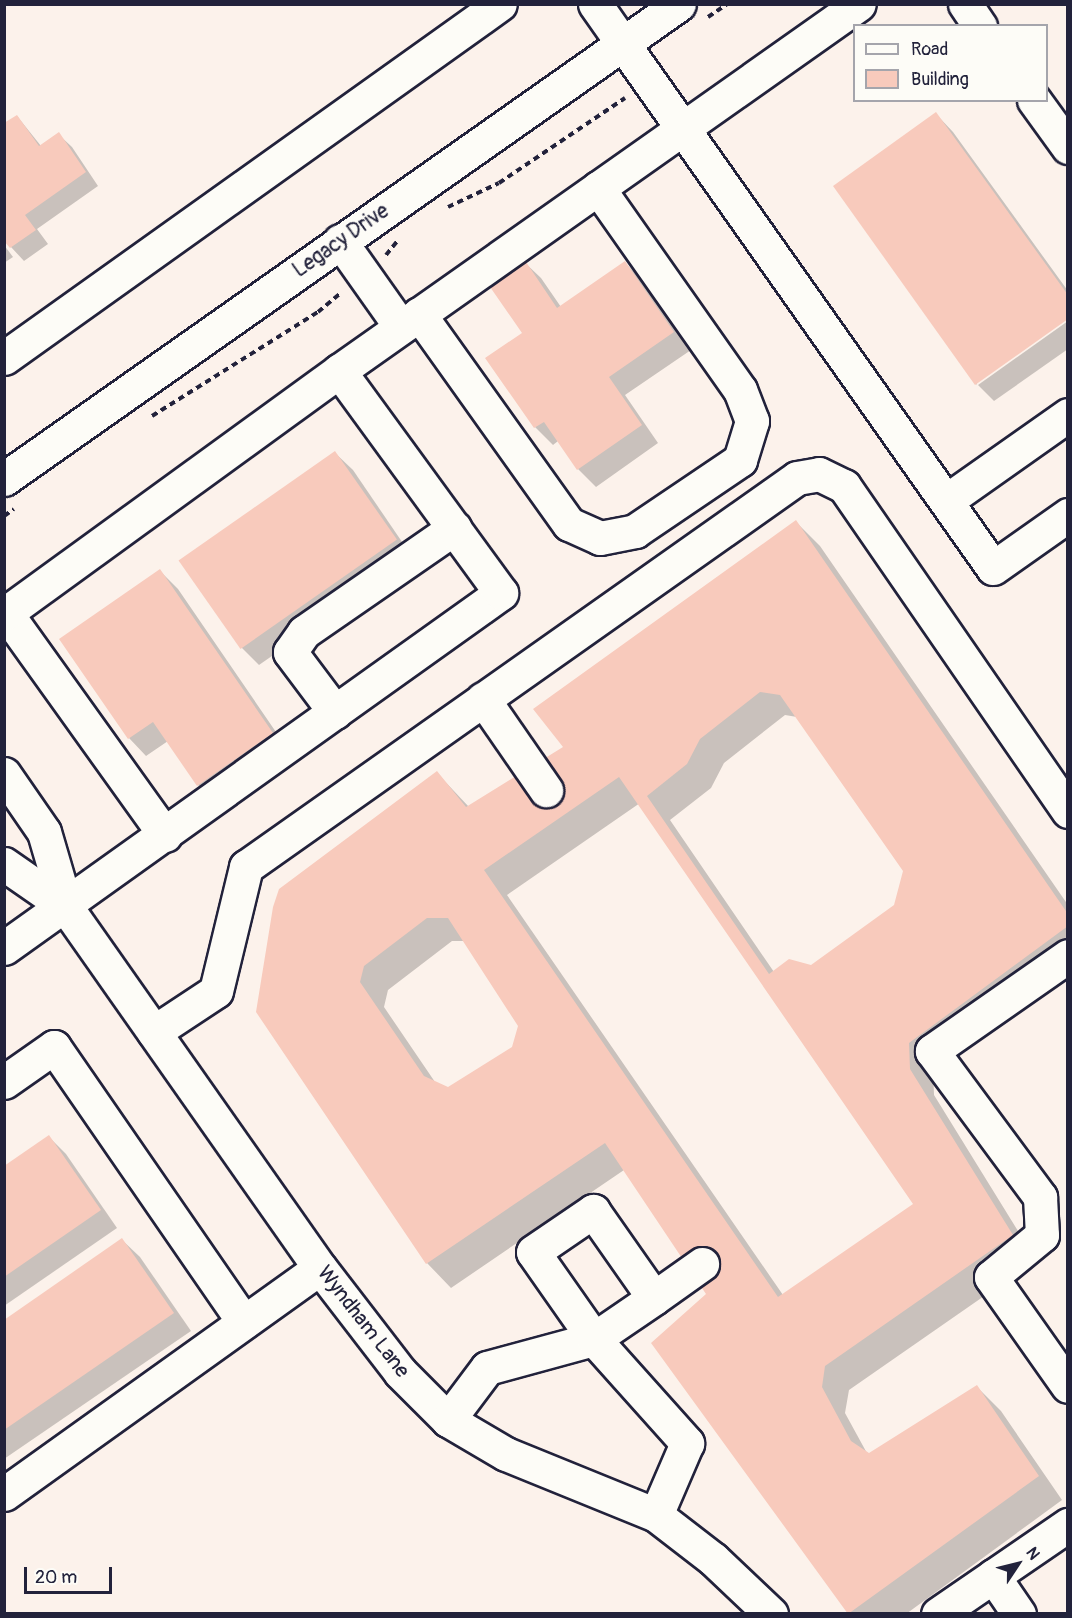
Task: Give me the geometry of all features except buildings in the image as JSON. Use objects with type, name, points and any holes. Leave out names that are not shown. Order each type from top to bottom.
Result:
[{"type":"main road","points":[[4,357],[500,4]]},
{"type":"main road","points":[[595,4],[993,568],[1068,515]]},
{"type":"main road","name":"Legacy Drive","points":[[4,479],[679,4]]},
{"type":"main road","points":[[165,835],[6,613],[339,371],[859,4]]},
{"type":"main road","points":[[965,4],[979,24]]},
{"type":"main road","points":[[1035,102],[1068,147]]},
{"type":"main road","points":[[340,241],[410,321],[569,524],[600,538],[635,531],[740,460],[752,421],[740,390],[598,188]]},
{"type":"main road","points":[[4,948],[66,907],[501,593],[339,371]]},
{"type":"main road","points":[[946,501],[1068,415]]},
{"type":"main road","points":[[154,1032],[216,991],[246,867],[797,478],[819,474],[844,486],[1068,811]]},
{"type":"main road","points":[[335,712],[290,652],[304,632],[454,528]]},
{"type":"main road","points":[[483,699],[546,790]]},
{"type":"main road","name":"Wyndham Lane","points":[[4,774],[44,832],[66,907],[320,1268],[400,1372],[448,1420],[506,1454],[656,1515],[712,1559],[771,1614]]},
{"type":"main road","name":"Wyndham Lane","points":[[4,864],[66,907]]},
{"type":"main road","points":[[1068,956],[932,1051],[1040,1197],[1042,1235],[991,1277],[1068,1386]]},
{"type":"main road","points":[[4,1082],[54,1047],[244,1322]]},
{"type":"main road","points":[[654,1298],[593,1211],[533,1252],[594,1339],[687,1443],[656,1515]]},
{"type":"main road","points":[[448,1420],[487,1368],[594,1339],[702,1264]]},
{"type":"main road","points":[[4,1494],[320,1268]]},
{"type":"main road","points":[[938,1614],[1068,1525]]},
{"type":"main road","points":[[993,1576],[1019,1614]]}]
